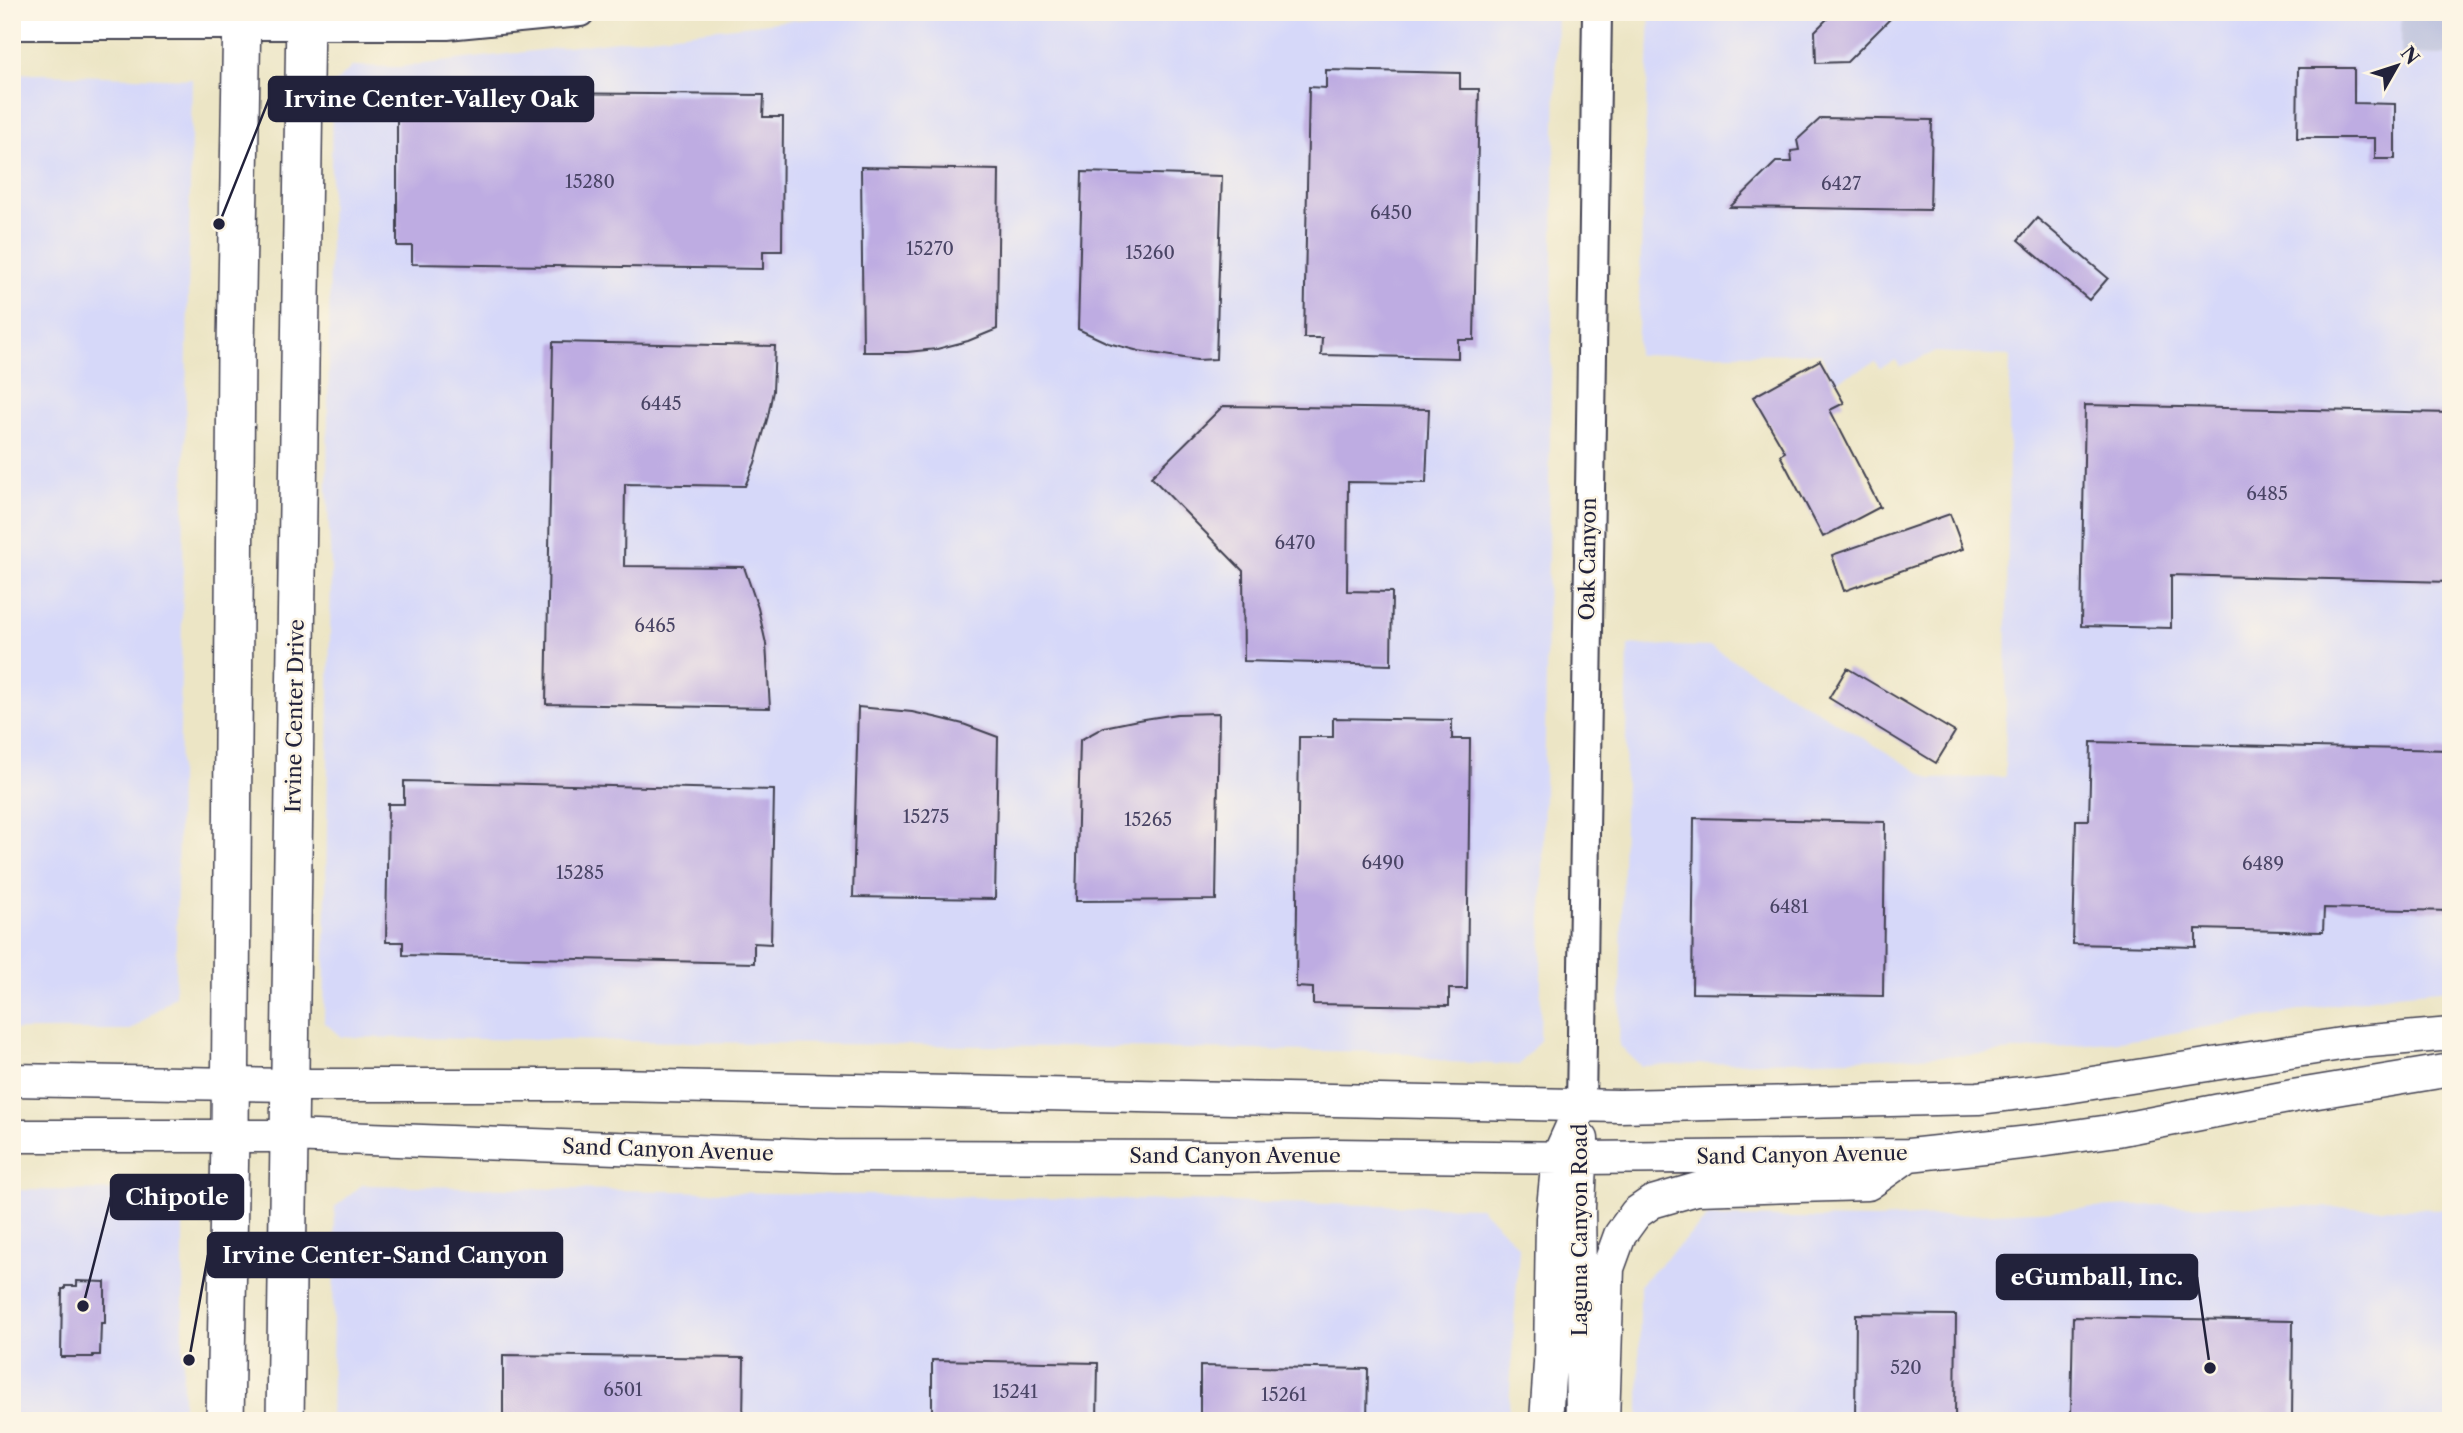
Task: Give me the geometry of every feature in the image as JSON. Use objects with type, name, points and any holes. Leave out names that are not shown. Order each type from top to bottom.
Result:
[{"type":"main road","points":[[225,1421],[242,18]]},
{"type":"main road","name":"Irvine Center Drive","points":[[285,1421],[305,18]]},
{"type":"main road","points":[[12,1080],[230,1084],[613,1085],[1581,1106],[1978,1098],[2048,1090],[2347,1042],[2451,1034]]},
{"type":"main road","name":"Sand Canyon Avenue","points":[[12,1136],[288,1136],[834,1156],[1909,1155],[2117,1130],[2293,1096],[2451,1070]]},
{"type":"main road","name":"Laguna Canyon Road","points":[[1546,1421],[1550,1363],[1552,1218],[1570,1157],[1581,1106]]},
{"type":"main road","points":[[1603,1421],[1608,1268],[1620,1235],[1636,1213],[1652,1202],[1697,1189],[1868,1184],[1909,1155]]},
{"type":"main road","name":"Laguna Canyon Road","points":[[1570,1157],[1579,1202],[1582,1421]]},
{"type":"street","points":[[12,25],[305,18],[447,25],[580,12]]},
{"type":"street","name":"Oak Canyon","points":[[1581,1106],[1597,12]]},
{"type":"shaded area","points":[[886,12],[1557,12],[1540,1040],[1519,1065],[1449,1062],[1399,1052],[341,1037],[324,1022],[331,566],[327,490],[332,86],[353,66],[398,67],[793,20]]},
{"type":"shaded area","points":[[1650,12],[2401,12],[2401,54],[2451,55],[2451,989],[2396,994],[2139,1039],[1973,1055],[1641,1066],[1619,1045],[1628,645],[1711,647],[1931,779],[2005,777],[2010,356],[1935,352],[1900,367],[1896,360],[1880,368],[1876,362],[1834,382],[1820,353],[1637,355]]},
{"type":"shaded area","points":[[2401,12],[2451,12],[2451,55],[2401,54]]},
{"type":"shaded area","points":[[12,73],[192,79],[175,996],[131,1030],[12,1030]]},
{"type":"shaded area","points":[[362,1185],[1480,1207],[1519,1247],[1508,1421],[331,1421],[335,1207]]},
{"type":"shaded area","points":[[12,1190],[166,1191],[183,1213],[183,1421],[12,1421]]},
{"type":"shaded area","points":[[2153,1205],[2451,1209],[2451,1421],[1639,1421],[1640,1284],[1708,1217],[1878,1219]]},
{"type":"building","points":[[1834,12],[1897,12],[1847,62],[1816,63],[1815,31]]},
{"type":"building","points":[[2298,68],[2354,68],[2354,103],[2395,104],[2395,159],[2375,159],[2375,138],[2297,138]]},
{"type":"building","points":[[1326,70],[1460,73],[1460,89],[1479,89],[1474,340],[1458,340],[1458,358],[1321,355],[1322,338],[1304,338],[1309,87],[1326,88]]},
{"type":"building","points":[[536,93],[764,95],[763,117],[783,117],[782,251],[763,251],[763,269],[412,264],[412,246],[397,246],[397,111],[535,113]]},
{"type":"building","points":[[1821,118],[1932,120],[1930,210],[1730,207],[1776,162],[1792,162],[1791,151],[1799,150],[1797,140]]},
{"type":"building","points":[[861,167],[999,170],[997,329],[968,341],[937,349],[863,352]]},
{"type":"building","points":[[1082,172],[1222,176],[1216,359],[1197,360],[1139,351],[1108,343],[1078,329]]},
{"type":"building","points":[[2037,218],[2108,278],[2089,300],[2018,240]]},
{"type":"building","points":[[553,342],[775,346],[773,391],[768,416],[755,463],[745,486],[625,484],[624,566],[744,567],[758,608],[766,644],[770,708],[546,704]]},
{"type":"building","points":[[1820,360],[1844,403],[1830,410],[1880,507],[1823,537],[1780,455],[1785,452],[1753,397]]},
{"type":"building","points":[[2085,405],[2451,413],[2451,582],[2171,575],[2171,628],[2081,626]]},
{"type":"building","points":[[1223,406],[1429,409],[1426,483],[1348,482],[1347,591],[1392,592],[1391,665],[1244,661],[1243,571],[1151,477]]},
{"type":"building","points":[[1950,514],[1963,549],[1844,591],[1832,555]]},
{"type":"building","points":[[1847,668],[1955,732],[1936,763],[1829,698]]},
{"type":"building","points":[[858,707],[912,712],[963,724],[998,737],[995,899],[853,897]]},
{"type":"building","points":[[1219,713],[1216,900],[1076,901],[1080,740],[1104,727],[1138,720],[1177,714]]},
{"type":"building","points":[[1333,718],[1452,720],[1452,739],[1470,739],[1467,989],[1449,989],[1449,1006],[1313,1004],[1313,988],[1296,987],[1299,737],[1333,737]]},
{"type":"building","points":[[2091,742],[2451,750],[2451,911],[2324,908],[2323,932],[2196,929],[2196,947],[2073,944],[2076,820],[2089,820]]},
{"type":"building","points":[[404,781],[774,790],[771,944],[754,943],[754,963],[403,955],[403,942],[386,942],[388,804],[404,804]]},
{"type":"building","points":[[1694,818],[1885,822],[1883,996],[1692,993]]},
{"type":"building","points":[[77,1281],[105,1282],[105,1323],[101,1323],[100,1355],[61,1357],[62,1289],[65,1289],[65,1286],[77,1286]]},
{"type":"building","points":[[1856,1314],[1956,1315],[1955,1421],[1855,1421]]},
{"type":"building","points":[[2073,1317],[2293,1321],[2292,1421],[2071,1417]]},
{"type":"building","points":[[503,1355],[744,1358],[743,1421],[503,1421]]},
{"type":"building","points":[[932,1360],[1098,1363],[1097,1421],[932,1421]]},
{"type":"building","points":[[1200,1366],[1368,1369],[1367,1421],[1200,1421]]},
{"type":"place","name":"Irvine Center-Valley Oak","points":[[219,224]]},
{"type":"place","name":"Chipotle","points":[[83,1306]]},
{"type":"place","name":"Irvine Center-Sand Canyon","points":[[189,1360]]},
{"type":"place","name":"eGumball, Inc.","points":[[2210,1368]]}]
